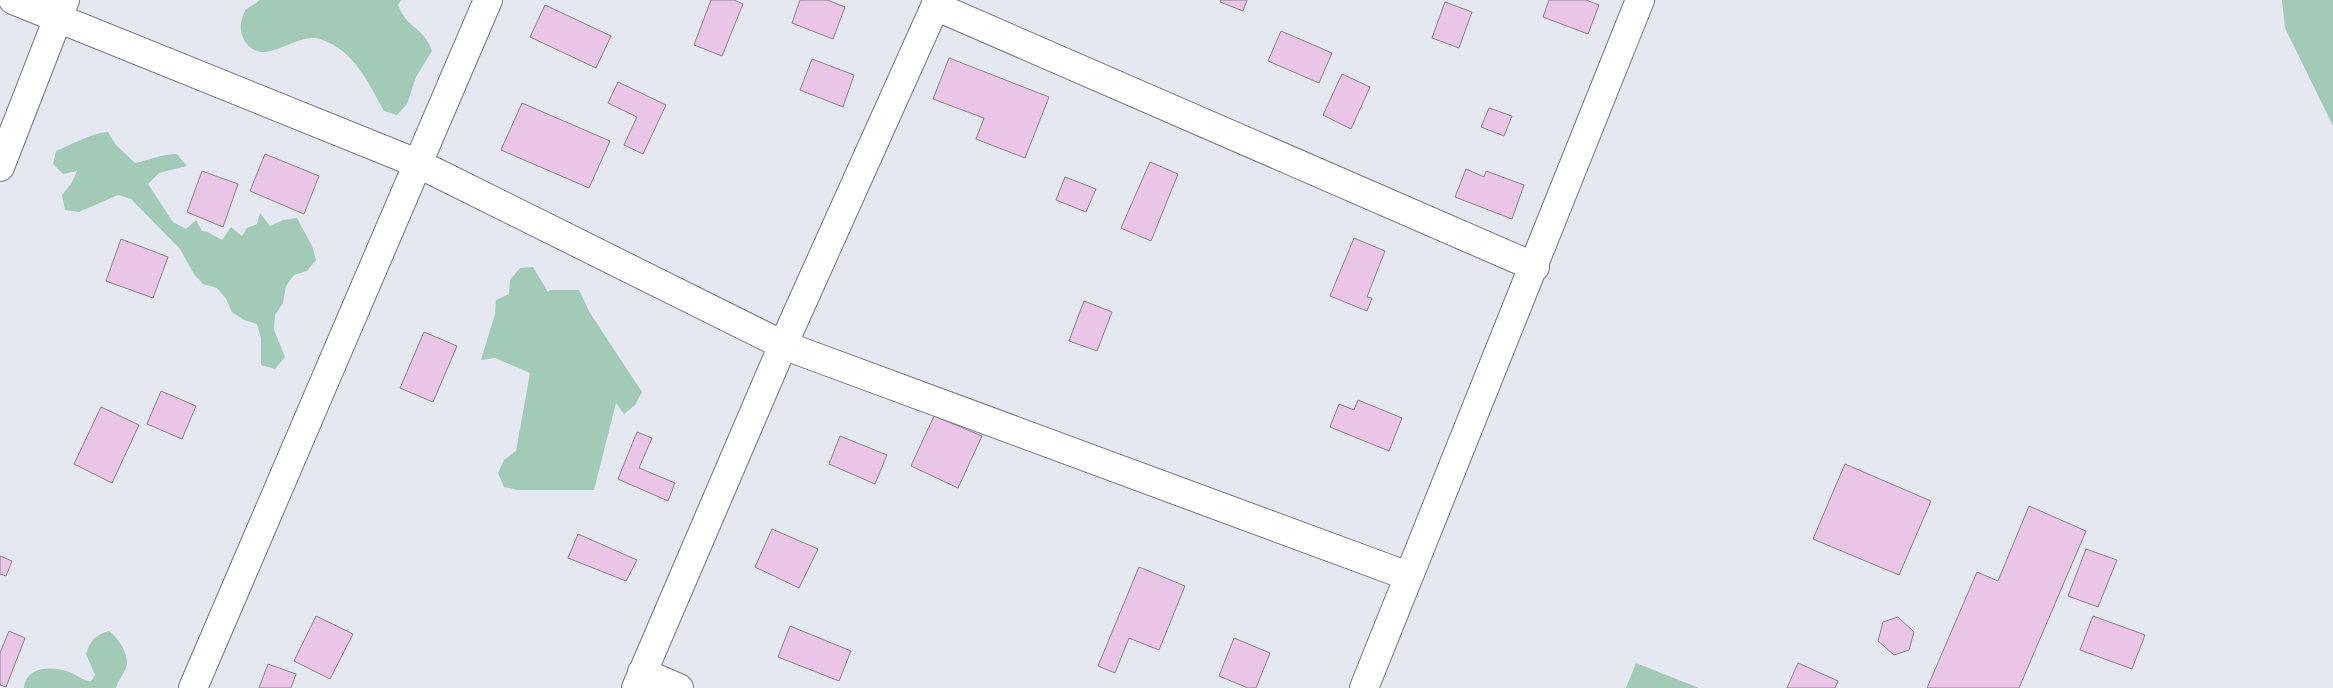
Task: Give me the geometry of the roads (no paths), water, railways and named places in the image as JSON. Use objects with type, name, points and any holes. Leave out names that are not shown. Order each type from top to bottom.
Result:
[{"type":"street","points":[[13,0],[62,9],[419,164],[783,345],[1408,576]]},
{"type":"street","points":[[193,688],[488,0]]},
{"type":"street","points":[[1364,688],[1535,266],[1640,0]]},
{"type":"street","points":[[679,688],[639,680],[783,345],[936,3],[1535,266]]},
{"type":"street","points":[[0,167],[62,9]]}]
